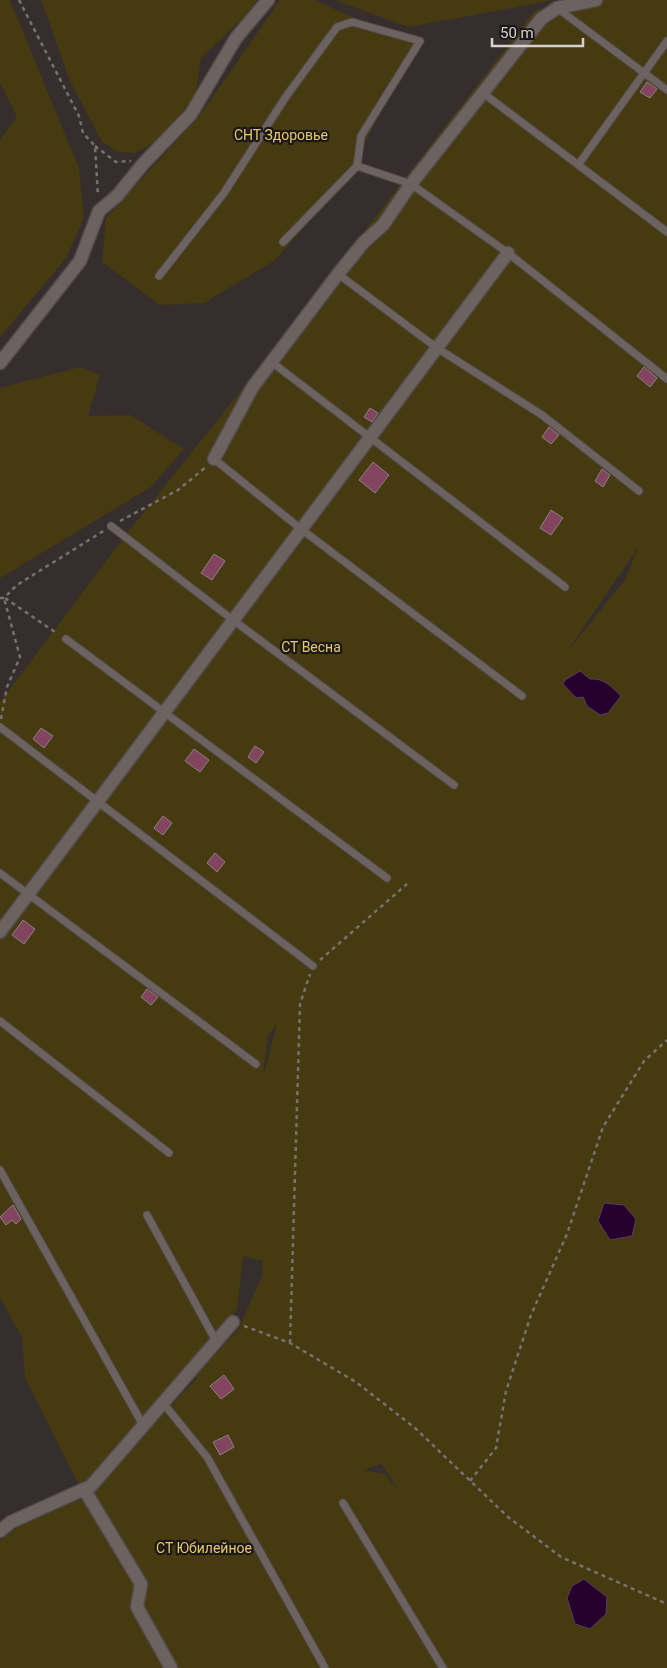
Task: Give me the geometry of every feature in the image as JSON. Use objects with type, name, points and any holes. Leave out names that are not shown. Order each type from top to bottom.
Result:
[{"type":"street","points":[[0,363],[80,261],[99,211],[117,196],[146,160],[191,114],[236,38],[268,0]]},
{"type":"street","points":[[214,459],[252,388],[273,364],[338,274],[364,242],[383,225],[411,184],[541,19],[557,8],[596,0]]},
{"type":"street","points":[[0,932],[508,253]]},
{"type":"street","points":[[0,1530],[11,1522],[91,1486],[233,1322]]},
{"type":"street","points":[[84,1489],[141,1584],[137,1607],[170,1668]]},
{"type":"lane","points":[[557,8],[667,90]]},
{"type":"lane","points":[[160,276],[224,193],[285,98],[338,27],[352,22],[420,41],[361,136],[357,166],[283,242]]},
{"type":"lane","points":[[578,165],[667,41]]},
{"type":"lane","points":[[483,93],[667,232]]},
{"type":"lane","points":[[357,166],[411,184],[508,253],[667,379]]},
{"type":"lane","points":[[338,274],[437,348],[542,415],[638,491]]},
{"type":"lane","points":[[273,364],[565,587]]},
{"type":"lane","points":[[214,459],[301,529],[522,696]]},
{"type":"lane","points":[[111,526],[454,785]]},
{"type":"lane","points":[[66,639],[387,878]]},
{"type":"lane","points":[[0,727],[313,966]]},
{"type":"lane","points":[[0,873],[256,1064]]},
{"type":"lane","points":[[0,1021],[169,1153]]},
{"type":"lane","points":[[0,1170],[143,1425]]},
{"type":"lane","points":[[147,1215],[216,1341]]},
{"type":"lane","points":[[163,1403],[207,1456],[325,1668]]},
{"type":"lane","points":[[343,1503],[443,1668]]},
{"type":"path","points":[[19,0],[79,116],[83,134],[116,162],[146,160]]},
{"type":"path","points":[[95,146],[99,211]]},
{"type":"path","points":[[0,727],[7,686],[20,656],[4,598],[66,639]]},
{"type":"path","points":[[290,1343],[300,1004],[313,966],[407,884]]},
{"type":"path","points":[[470,1481],[496,1448],[506,1391],[528,1323],[567,1234],[603,1127],[644,1061],[667,1040]]},
{"type":"path","points":[[233,1322],[290,1343],[356,1382],[415,1428],[508,1517],[561,1557],[667,1604]]},
{"type":"green space","points":[[0,0],[10,0],[79,168],[84,218],[66,258],[0,337],[0,140],[17,117],[0,83]]},
{"type":"green space","points":[[41,0],[257,0],[243,18],[201,58],[196,93],[169,130],[150,145],[135,153],[118,152],[102,142],[70,81]]},
{"type":"green space","name":"СНТ Здоровье","points":[[280,0],[314,0],[415,44],[346,180],[274,261],[204,303],[160,305],[102,262],[106,218],[200,115]]},
{"type":"green space","points":[[335,0],[554,0],[408,27]]},
{"type":"green space","points":[[594,0],[667,0],[667,1668],[0,1668],[0,1540],[32,1517],[87,1497],[197,1378],[195,1375],[238,1330],[262,1276],[263,1261],[243,1256],[237,1310],[80,1487],[25,1378],[22,1337],[0,1298],[0,702],[128,532],[251,378],[535,10]],"holes":[[[639,546],[625,580],[566,653]],[[580,671],[613,704],[608,713],[593,705],[583,694]],[[277,1024],[263,1074],[268,1035]],[[382,1464],[397,1489],[385,1474],[364,1470]]]},
{"type":"green space","points":[[80,367],[100,375],[88,416],[130,415],[184,449],[151,487],[0,578],[0,388]]},
{"type":"shaded area","points":[[580,671],[590,679],[607,683],[621,696],[608,713],[600,715],[587,706],[583,697],[576,698],[563,684],[565,680]]},
{"type":"shaded area","points":[[604,1203],[624,1205],[636,1219],[632,1236],[610,1240],[598,1221]]},
{"type":"shaded area","points":[[584,1579],[607,1597],[606,1614],[590,1629],[575,1624],[567,1598],[572,1586]]},
{"type":"building","points":[[647,82],[657,89],[650,98],[640,92]]},
{"type":"building","points":[[644,367],[657,378],[650,387],[637,376]]},
{"type":"building","points":[[370,408],[378,413],[372,422],[364,417]]},
{"type":"building","points":[[549,427],[559,435],[551,444],[542,437]]},
{"type":"building","points":[[373,462],[389,475],[375,493],[359,480]]},
{"type":"building","points":[[602,469],[610,475],[603,487],[595,481]]},
{"type":"building","points":[[551,510],[563,518],[551,535],[540,528]]},
{"type":"building","points":[[214,554],[225,561],[212,580],[201,573]]},
{"type":"building","points":[[41,728],[53,736],[44,748],[33,739]]},
{"type":"building","points":[[255,746],[264,752],[256,763],[248,757]]},
{"type":"building","points":[[194,749],[209,760],[200,772],[185,761]]},
{"type":"building","points":[[163,816],[172,823],[163,835],[154,828]]},
{"type":"building","points":[[215,853],[225,862],[217,872],[207,863]]},
{"type":"building","points":[[23,920],[35,929],[24,944],[12,935]]},
{"type":"building","points":[[147,989],[158,997],[151,1005],[141,997]]},
{"type":"building","points":[[13,1205],[21,1219],[16,1224],[12,1220],[6,1225],[0,1217]]},
{"type":"building","points":[[224,1375],[234,1389],[221,1399],[210,1386]]},
{"type":"building","points":[[228,1435],[234,1447],[220,1455],[213,1442]]},
{"type":"park label","name":"СТ Весна","points":[[311,647]]},
{"type":"park label","name":"СТ Юбилейное","points":[[204,1548]]}]
